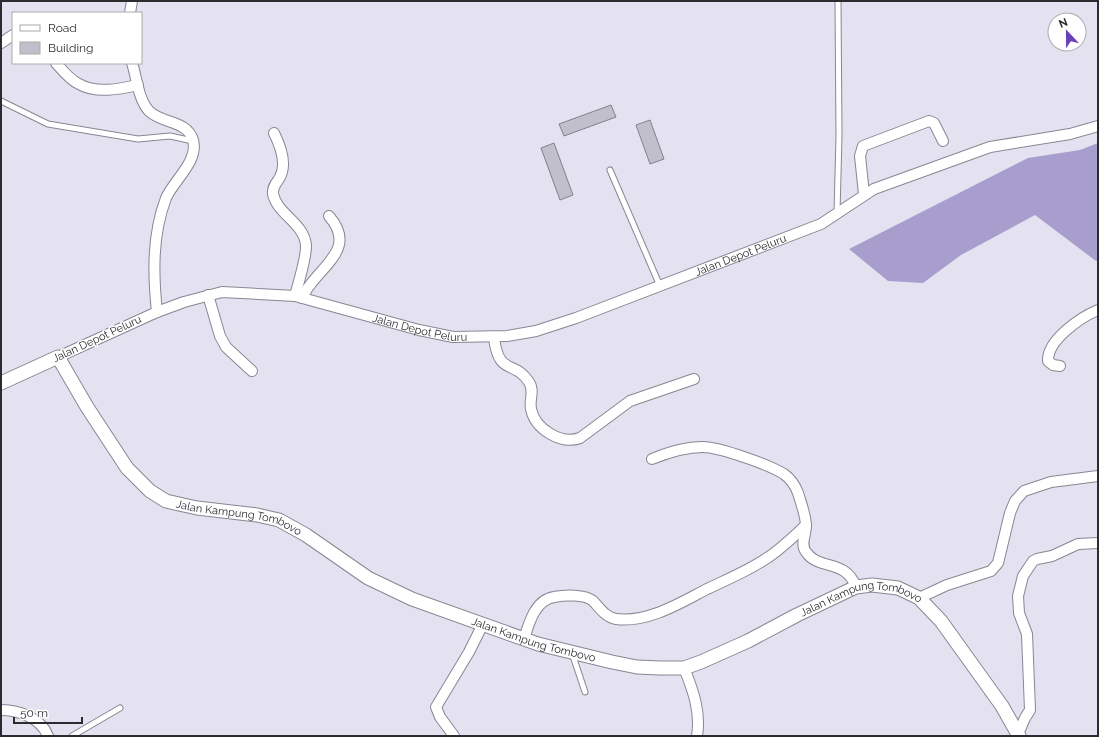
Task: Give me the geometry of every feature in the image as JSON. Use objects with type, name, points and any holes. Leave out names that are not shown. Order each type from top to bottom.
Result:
[{"type":"street","points":[[130,12],[132,1]]},
{"type":"street","points":[[1,43],[12,36]]},
{"type":"street","points":[[57,64],[78,84],[87,87],[110,90],[138,85]]},
{"type":"street","points":[[132,64],[142,101],[149,111],[156,117],[180,125],[190,132],[194,141],[192,160],[171,188],[160,219],[156,240],[154,280],[157,312]]},
{"type":"street","points":[[864,194],[860,156],[863,146],[929,121],[934,123],[943,141]]},
{"type":"street","name":"Jalan Depot Peluru","points":[[1,383],[157,312],[184,302],[222,292],[299,297],[419,330],[453,337],[494,338],[536,331],[576,318],[821,224],[864,194],[874,189],[985,149],[1066,135],[1098,126]]},
{"type":"street","points":[[274,133],[282,153],[282,171],[273,187],[274,196],[285,214],[302,232],[306,246],[299,297]]},
{"type":"street","points":[[299,297],[310,283],[324,270],[338,249],[340,236],[338,228],[329,216]]},
{"type":"street","points":[[208,296],[220,336],[226,347],[252,371]]},
{"type":"street","points":[[1060,366],[1053,365],[1048,361],[1048,356],[1057,339],[1088,314],[1098,310]]},
{"type":"street","points":[[494,338],[499,360],[524,376],[531,385],[531,408],[539,425],[562,439],[572,441],[580,438],[630,401],[694,379]]},
{"type":"street","name":"Jalan Kampung Tombovo","points":[[58,357],[87,407],[127,468],[150,491],[166,500],[185,506],[257,515],[279,520],[292,526],[381,585],[482,626],[572,653],[637,667],[684,668],[748,641],[797,615],[856,587],[887,586],[898,588],[919,598],[929,606],[1008,716],[1019,735]]},
{"type":"street","points":[[652,459],[675,450],[704,447],[731,454],[782,472],[792,481],[795,487],[806,525],[803,548],[808,555],[847,572],[852,577],[856,587]]},
{"type":"street","points":[[919,598],[954,583],[991,571],[994,568],[998,563],[1010,513],[1015,501],[1024,491],[1051,482],[1098,476]]},
{"type":"street","points":[[524,639],[535,611],[549,598],[563,596],[586,598],[592,600],[602,611],[614,619],[642,618],[677,604],[746,571],[779,549],[806,525]]},
{"type":"street","points":[[1019,735],[1025,718],[1030,710],[1027,634],[1019,613],[1018,596],[1023,576],[1033,561],[1037,559],[1052,556],[1078,544],[1098,543]]},
{"type":"street","points":[[454,736],[440,717],[436,707],[464,662],[482,626]]},
{"type":"street","points":[[684,668],[697,708],[697,736]]},
{"type":"street","points":[[1,710],[17,712],[36,720],[46,729],[48,736]]},
{"type":"lane","points":[[837,214],[839,136],[838,1]]},
{"type":"lane","points":[[1,101],[48,124],[138,139],[170,136],[194,141]]},
{"type":"lane","points":[[610,170],[660,286]]},
{"type":"lane","points":[[572,653],[585,692]]},
{"type":"lane","points":[[72,736],[120,708]]},
{"type":"shaded area","points":[[1098,143],[1098,260],[1096,261],[1035,215],[961,255],[923,283],[888,281],[849,249],[1028,158],[1080,150]]},
{"type":"building","points":[[611,105],[616,117],[564,136],[559,124]]},
{"type":"building","points":[[650,120],[664,159],[650,164],[636,125]]},
{"type":"building","points":[[554,143],[573,195],[560,200],[541,148]]}]
